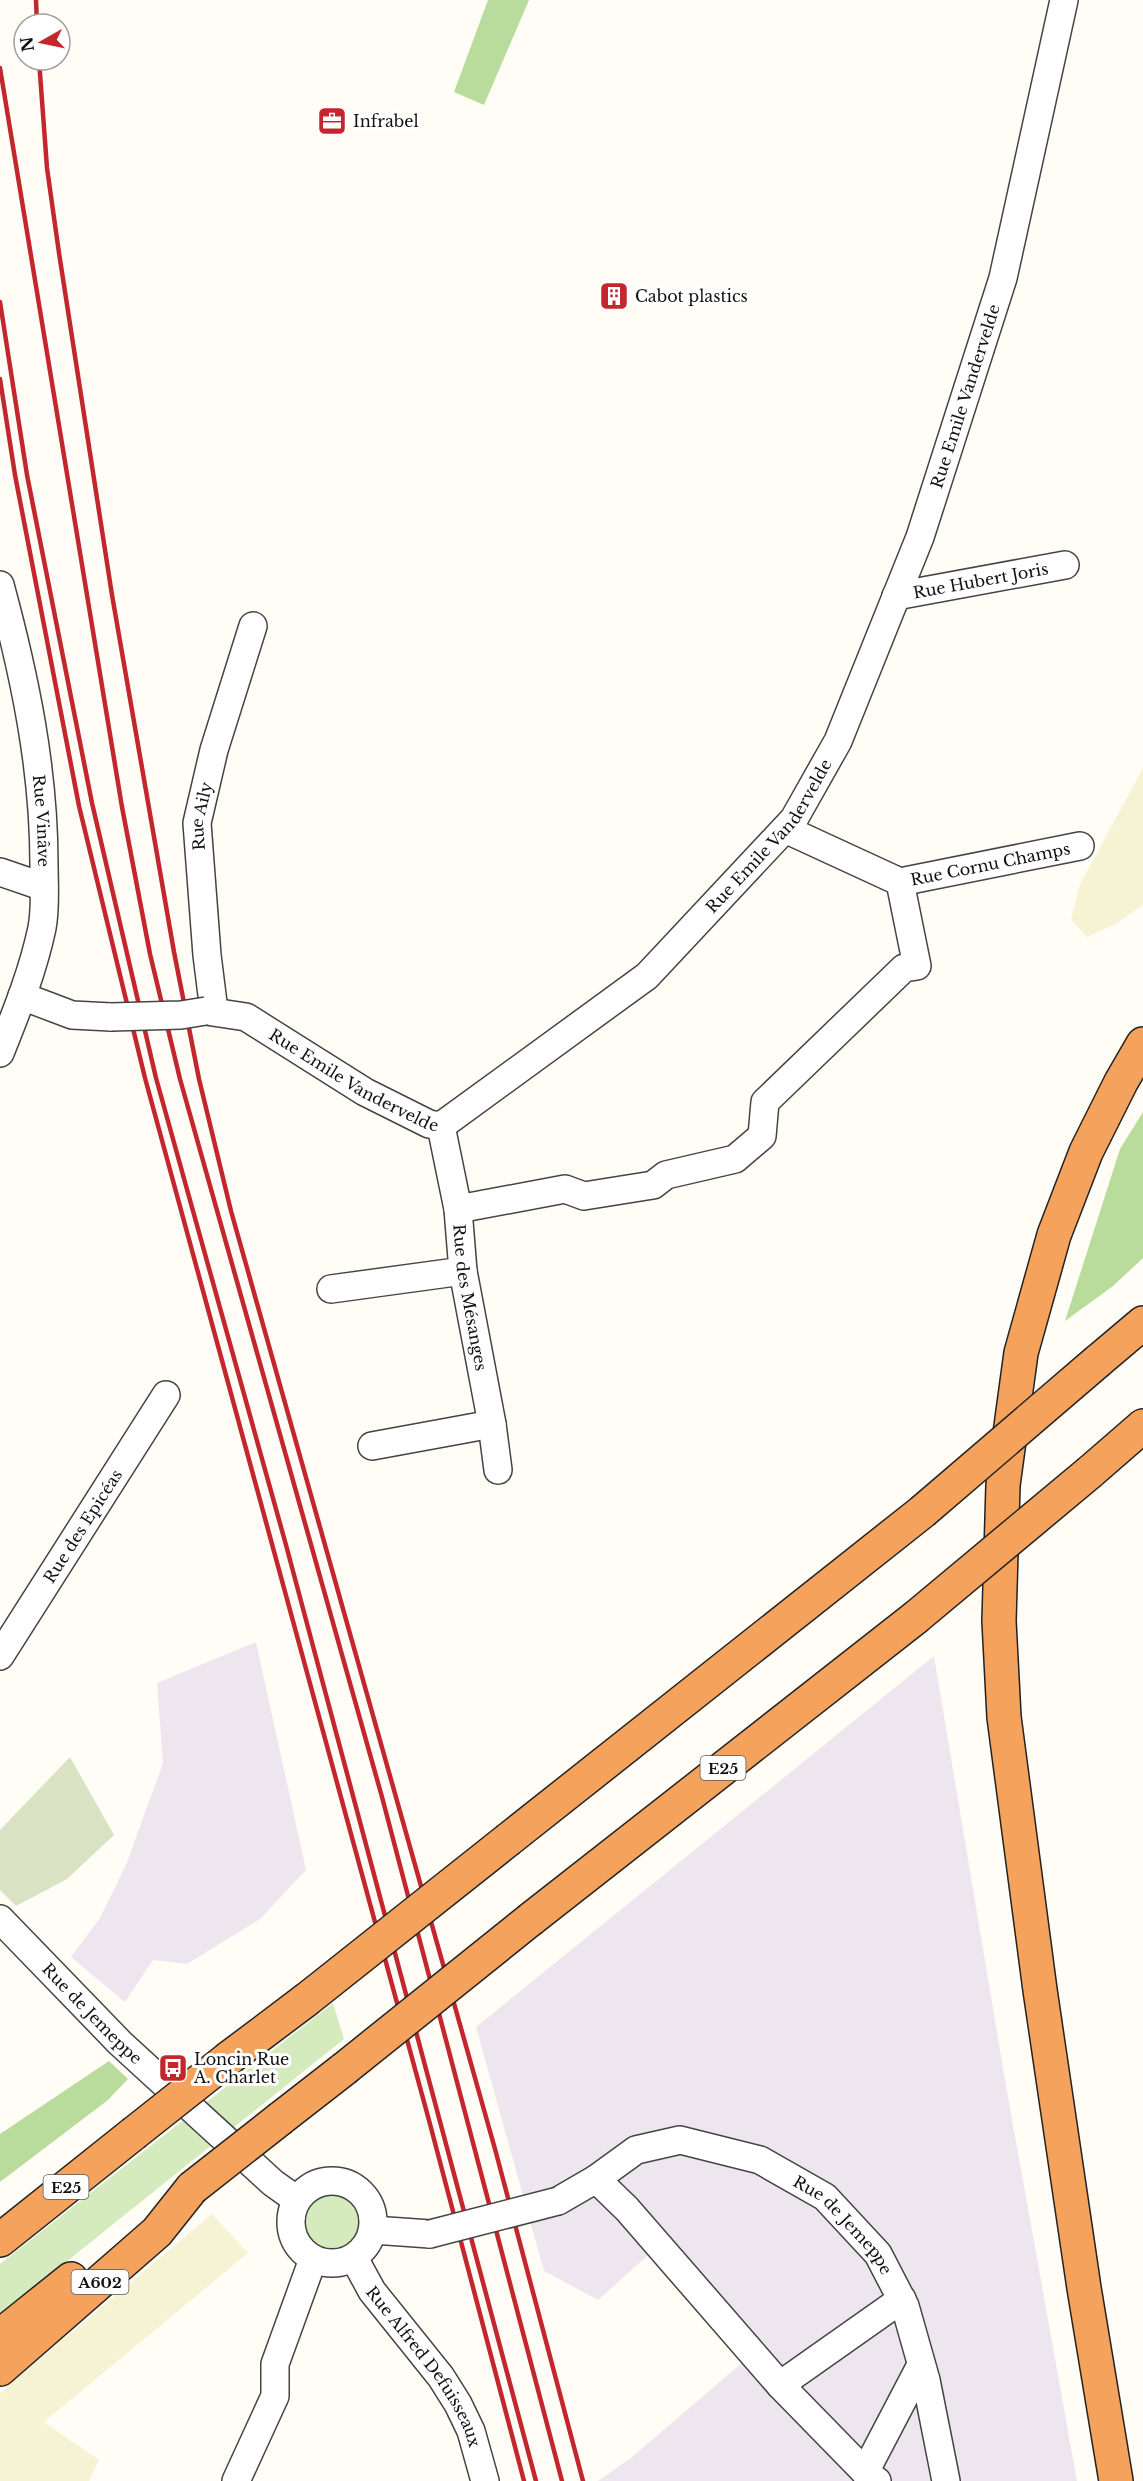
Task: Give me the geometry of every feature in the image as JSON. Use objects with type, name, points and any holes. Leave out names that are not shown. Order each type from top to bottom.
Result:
[{"type":"highway","points":[[1116,2481],[1084,2288],[1040,1990],[1004,1717],[999,1621],[1003,1485],[1021,1353],[1053,1235],[1086,1152],[1143,1044]]},
{"type":"highway","name":"E25","points":[[0,2241],[922,1512],[1143,1323]]},
{"type":"highway","name":"E25","points":[[0,2336],[149,2217],[192,2188],[344,2069],[531,1919],[915,1618],[1143,1426]]},
{"type":"highway","name":"A602","points":[[0,2369],[157,2232],[192,2188]]},
{"type":"street","name":"Rue Emile Vandervelde","points":[[22,996],[72,1015],[111,1017],[181,1015],[210,1011],[246,1017],[365,1092],[429,1124],[441,1126],[647,976],[794,819],[838,741],[920,537],[1003,278],[1064,0]]},
{"type":"street","name":"Rue Hubert Joris","points":[[896,596],[1065,565]]},
{"type":"street","name":"Rue Vinâve","points":[[0,585],[38,752],[44,824],[42,927],[22,996],[0,1053]]},
{"type":"street","name":"Rue Aily","points":[[210,1011],[197,823],[214,750],[253,626]]},
{"type":"street","name":"Rue Cornu Champs","points":[[785,829],[900,882],[1080,846]]},
{"type":"street","points":[[0,872],[44,887]]},
{"type":"street","name":"Rue Cornu Champs","points":[[458,1209],[565,1189],[584,1196],[653,1185],[666,1175],[735,1159],[762,1136],[765,1102],[904,968],[917,966],[900,882]]},
{"type":"street","name":"Rue des Mésanges","points":[[441,1126],[458,1209],[463,1271],[492,1424],[498,1470]]},
{"type":"street","points":[[331,1289],[463,1271]]},
{"type":"street","name":"Rue des Epicéas","points":[[0,1656],[166,1395]]},
{"type":"street","points":[[372,1446],[492,1424]]},
{"type":"street","name":"Rue de Jemeppe","points":[[0,1919],[120,2043],[273,2184],[297,2200]]},
{"type":"street","name":"Rue de Jemeppe","points":[[373,2230],[430,2234],[558,2201],[596,2179],[636,2150],[680,2140],[760,2160],[825,2197],[878,2254],[902,2299],[921,2365],[946,2481]]},
{"type":"street","points":[[596,2179],[627,2209],[780,2385],[871,2476],[921,2365]]},
{"type":"street","points":[[336,2180],[358,2189],[371,2207],[373,2230],[367,2246],[354,2258],[334,2264],[313,2259],[299,2248],[291,2232],[291,2215],[297,2200],[314,2184],[336,2180]]},
{"type":"street","name":"Rue Alfred Defuisseaux","points":[[354,2258],[372,2291],[441,2377],[458,2404],[471,2431],[485,2481]]},
{"type":"street","points":[[236,2481],[275,2397],[275,2364],[313,2259]]},
{"type":"street","points":[[780,2385],[902,2299]]},
{"type":"shaded area","points":[[1143,768],[1143,905],[1114,925],[1087,937],[1071,920],[1080,884]]},
{"type":"shaded area","points":[[256,1642],[306,1870],[260,1919],[187,1964],[153,1960],[125,2002],[71,1957],[100,1918],[126,1865],[163,1763],[157,1683]]},
{"type":"shaded area","points":[[934,1656],[1005,2080],[1077,2481],[598,2481],[632,2457],[743,2362],[665,2240],[598,2300],[544,2271],[476,2027]]},
{"type":"shaded area","points":[[212,2214],[248,2253],[44,2422],[99,2460],[89,2481],[0,2481],[0,2393]]},
{"type":"green space","points":[[488,0],[529,0],[484,105],[454,92]]},
{"type":"green space","points":[[1143,1112],[1143,1258],[1113,1286],[1065,1321],[1120,1149]]},
{"type":"green space","points":[[70,1757],[114,1835],[67,1879],[16,1906],[0,1890],[0,1830]]},
{"type":"green space","points":[[333,2003],[344,2039],[0,2315],[0,2264]]},
{"type":"green space","points":[[109,2061],[128,2079],[108,2100],[0,2182],[0,2134]]},
{"type":"green space","points":[[326,2193],[338,2193],[348,2197],[356,2205],[360,2221],[356,2237],[348,2245],[338,2249],[326,2249],[316,2245],[308,2237],[304,2227],[304,2215],[308,2205],[316,2197]]},
{"type":"railway","points":[[36,0],[36,12]]},
{"type":"railway","points":[[0,68],[122,807],[150,954],[180,1079],[382,1797],[562,2481]]},
{"type":"railway","points":[[40,72],[47,168],[112,595],[174,952],[199,1079],[231,1211],[495,2149],[583,2481]]},
{"type":"railway","points":[[0,302],[27,475],[92,803],[156,1078],[286,1545],[536,2481]]},
{"type":"railway","points":[[0,379],[15,475],[79,806],[145,1078],[430,2124],[524,2481]]},
{"type":"place","name":"Infrabel","points":[[332,121]]},
{"type":"place","name":"Cabot plastics","points":[[614,296]]},
{"type":"place","name":"Loncin Rue A. Charlet","points":[[173,2068]]}]
